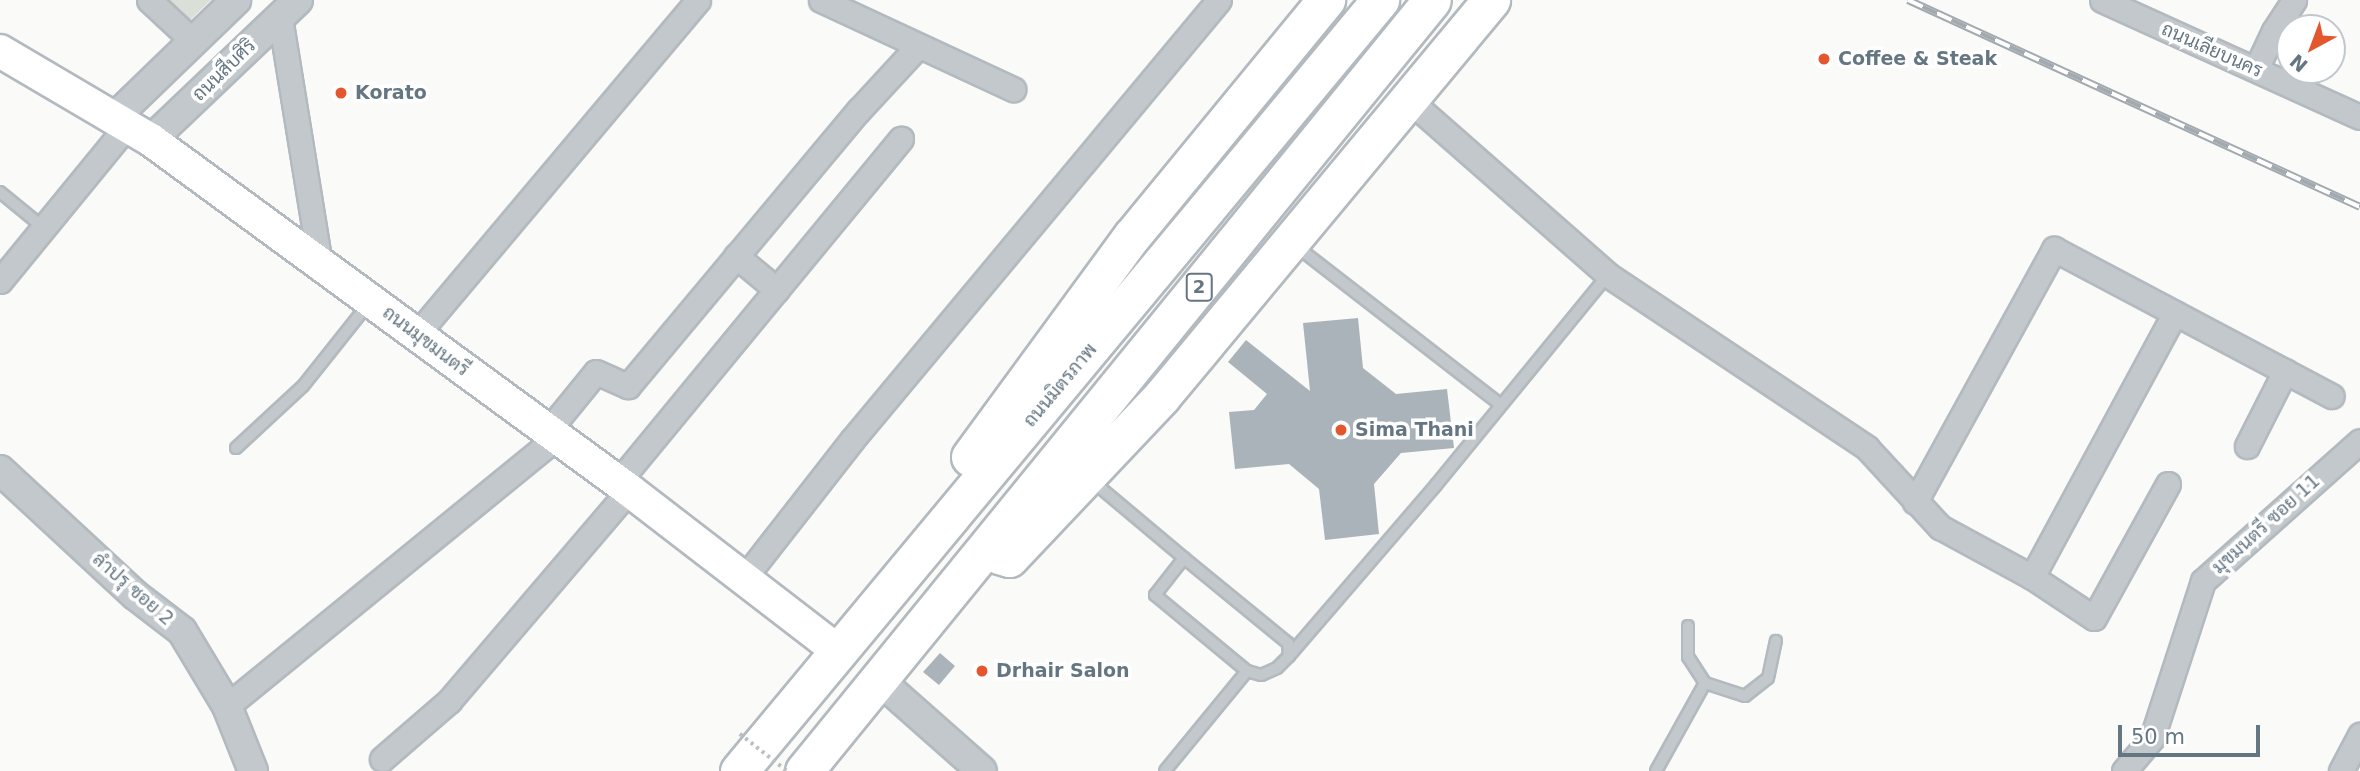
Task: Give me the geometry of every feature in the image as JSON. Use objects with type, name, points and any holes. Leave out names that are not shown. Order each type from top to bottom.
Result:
[{"type":"highway","points":[[948,519],[939,497],[1132,236],[1326,0]]},
{"type":"highway","name":"ถนนมิตรภาพ","points":[[739,771],[1380,0]]},
{"type":"highway","points":[[985,552],[1009,558],[1162,396],[1491,0]]},
{"type":"highway","name":"2","points":[[804,771],[1423,12]]},
{"type":"main road","name":"ถนนมุขมนตรี","points":[[0,51],[131,128],[623,486],[838,651]]},
{"type":"street","points":[[149,0],[193,41]]},
{"type":"street","points":[[0,281],[131,128],[193,41],[236,0]]},
{"type":"street","points":[[417,334],[698,0]]},
{"type":"street","points":[[821,0],[1013,89]]},
{"type":"street","points":[[745,577],[860,429],[1219,0]]},
{"type":"street","name":"ถนนเลียบนคร","points":[[2102,0],[2137,7],[2256,69],[2360,117]]},
{"type":"street","points":[[2256,69],[2274,31],[2294,0]]},
{"type":"street","points":[[289,9],[320,264]]},
{"type":"street","name":"ถนนสืบศิริ","points":[[131,128],[289,9]]},
{"type":"street","points":[[227,706],[552,435],[596,372],[628,386],[859,110],[918,46]]},
{"type":"street","points":[[1409,100],[1608,275],[1867,448],[1940,527],[2032,577],[2094,618],[2168,484]]},
{"type":"street","points":[[382,759],[449,701],[623,486],[776,290],[901,139]]},
{"type":"street","points":[[1915,502],[2054,249],[2332,396]]},
{"type":"street","points":[[736,256],[776,290]]},
{"type":"street","points":[[2032,577],[2175,313]]},
{"type":"street","points":[[2247,446],[2285,371]]},
{"type":"street","name":"มุขมนตรี ซอย 11","points":[[2124,771],[2152,738],[2203,581],[2360,441]]},
{"type":"street","name":"ลำปรุ ซอย 2","points":[[0,470],[135,595],[182,631],[227,706],[253,771]]},
{"type":"street","points":[[879,680],[982,771]]},
{"type":"street","points":[[2341,771],[2360,735]]},
{"type":"lane","points":[[0,192],[44,228]]},
{"type":"lane","points":[[1291,242],[1501,405]]},
{"type":"lane","points":[[1184,558],[1155,595],[1247,671],[1261,675],[1277,668],[1608,275]]},
{"type":"lane","points":[[236,448],[303,386],[371,301]]},
{"type":"lane","points":[[1087,476],[1288,643],[1289,656]]},
{"type":"lane","points":[[1688,626],[1688,657],[1705,683],[1745,696],[1768,678],[1776,641]]},
{"type":"lane","points":[[1165,771],[1247,671]]},
{"type":"lane","points":[[1656,771],[1705,683]]},
{"type":"path","points":[[740,734],[788,771]]},
{"type":"shaded area","points":[[162,0],[211,0],[184,26]]},
{"type":"building","name":"Sima Thani","points":[[1358,318],[1363,368],[1396,394],[1447,389],[1454,448],[1401,453],[1374,484],[1379,534],[1325,540],[1319,489],[1289,464],[1235,469],[1229,412],[1254,410],[1267,394],[1228,362],[1246,340],[1310,391],[1303,323]]},
{"type":"building","points":[[940,653],[955,666],[939,685],[923,672]]},
{"type":"railway","points":[[1908,0],[2360,207]]},
{"type":"place","name":"Coffee & Steak","points":[[1824,59]]},
{"type":"place","name":"Korato","points":[[341,93]]},
{"type":"place","name":"Sima Thani","points":[[1341,430]]},
{"type":"place","name":"Drhair Salon","points":[[982,671]]}]
